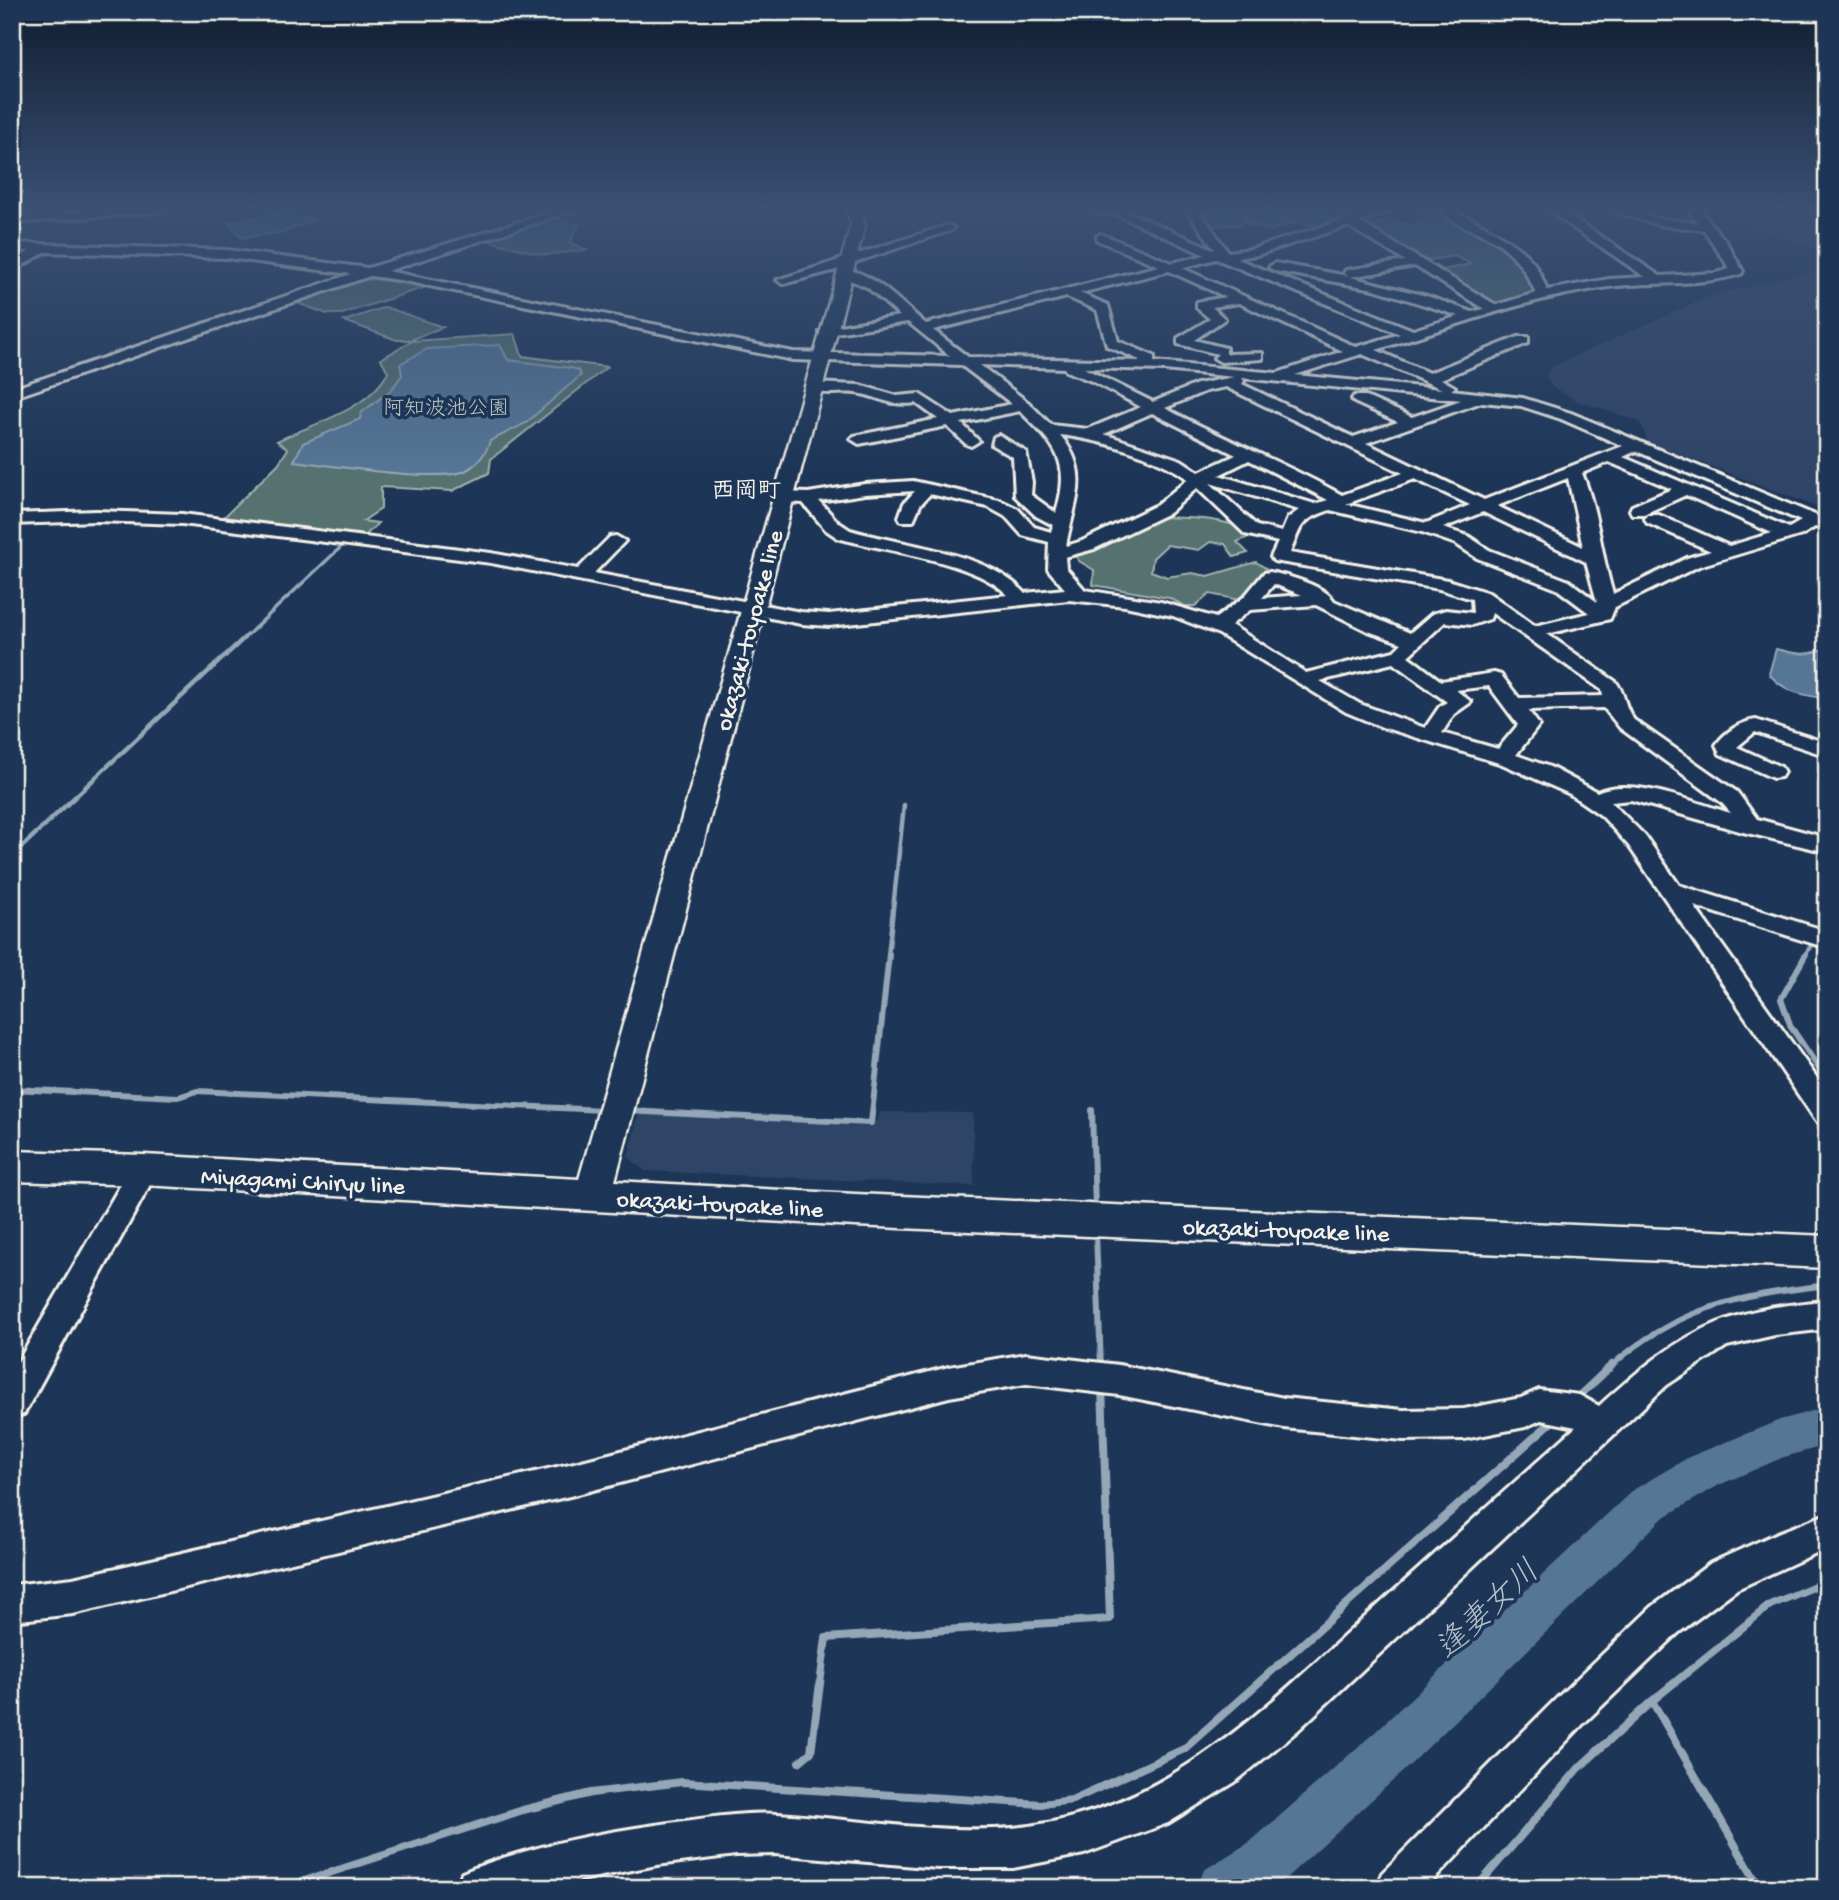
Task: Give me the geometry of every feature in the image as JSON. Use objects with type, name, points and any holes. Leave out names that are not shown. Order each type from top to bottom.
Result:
[{"type":"main road","name":"okazaki-toyoake line","points":[[837,298],[813,387],[796,498],[754,608],[593,1196],[1827,1252]]},
{"type":"main road","name":"Miyagami Chiryu line","points":[[12,1167],[144,1170],[593,1196]]},
{"type":"street","points":[[12,394],[291,298]]},
{"type":"street","points":[[510,298],[780,354],[824,345],[910,318]]},
{"type":"street","points":[[886,298],[1023,406],[1048,429],[1066,456],[1072,478],[1064,511],[1057,569],[1079,594]]},
{"type":"street","points":[[924,328],[1055,298]]},
{"type":"street","points":[[1079,298],[1103,308],[1112,342],[1164,366]]},
{"type":"street","points":[[1238,298],[1262,316],[1476,397]]},
{"type":"street","points":[[1324,298],[1411,334]]},
{"type":"street","points":[[1424,298],[1470,316]]},
{"type":"street","points":[[1476,298],[1494,309]]},
{"type":"street","points":[[1276,377],[1534,298]]},
{"type":"street","points":[[1241,299],[1202,305],[1218,319],[1183,341],[1352,443],[1594,559]]},
{"type":"street","points":[[1205,326],[1230,337],[1224,366]]},
{"type":"street","points":[[1430,378],[1523,340]]},
{"type":"street","points":[[1385,342],[1408,351]]},
{"type":"street","points":[[824,345],[967,363],[1224,366],[1276,377],[1534,404],[1821,524]]},
{"type":"street","points":[[1090,434],[1202,387],[1224,366],[1256,356]]},
{"type":"street","points":[[1430,361],[1452,371]]},
{"type":"street","points":[[1058,362],[1099,379],[1206,436],[1250,454],[1328,505]]},
{"type":"street","points":[[939,377],[967,363]]},
{"type":"street","points":[[813,387],[859,389],[896,401],[919,398],[971,441]]},
{"type":"street","points":[[1352,443],[1412,423],[1476,397]]},
{"type":"street","points":[[1359,399],[1412,423]]},
{"type":"street","points":[[859,439],[1023,406]]},
{"type":"street","points":[[1048,429],[1090,434],[1175,463],[1201,478],[1280,557],[1442,584],[1481,579],[1563,585],[1605,610]]},
{"type":"street","points":[[999,440],[1000,445],[1020,455],[1023,496],[1042,512],[1060,539]]},
{"type":"street","points":[[1427,528],[1636,446]]},
{"type":"street","points":[[1158,457],[1181,448]]},
{"type":"street","points":[[796,498],[905,486],[926,489],[993,503],[1012,513],[1032,533],[1087,545],[1163,509],[1201,478],[1250,454]]},
{"type":"street","points":[[1611,457],[1787,533]]},
{"type":"street","points":[[1574,472],[1605,610]]},
{"type":"street","points":[[1218,626],[1245,606],[1270,577],[1294,522],[1301,515],[1415,474]]},
{"type":"street","points":[[1201,478],[1427,528],[1462,540],[1481,579],[1530,634],[1609,686],[1613,691],[1614,707],[1638,734],[1729,797],[1741,809],[1751,827]]},
{"type":"street","points":[[1340,481],[1360,493]]},
{"type":"street","points":[[907,517],[912,503],[926,489]]},
{"type":"street","points":[[1687,489],[1646,514],[1726,551]]},
{"type":"street","points":[[796,498],[844,534],[957,562],[990,574],[1021,599]]},
{"type":"street","points":[[12,519],[96,516],[182,519],[491,558],[801,618],[829,620],[1079,594],[1172,611],[1218,626],[1351,708],[1554,777],[1596,801],[1628,829],[1827,1114]]},
{"type":"street","points":[[1530,634],[1605,610],[1693,562],[1821,524]]},
{"type":"street","points":[[1251,530],[1279,537],[1288,536]]},
{"type":"street","points":[[582,575],[616,541]]},
{"type":"street","points":[[1270,577],[1304,588],[1375,627],[1415,642]]},
{"type":"street","points":[[1304,679],[1394,657],[1415,642],[1426,626],[1445,616],[1469,622],[1483,615],[1480,601],[1481,579]]},
{"type":"street","points":[[1245,606],[1328,599]]},
{"type":"street","points":[[1394,657],[1407,662],[1437,687],[1461,702],[1447,710],[1430,736]]},
{"type":"street","points":[[1437,687],[1494,679],[1501,684],[1512,704],[1528,722],[1529,728],[1512,743],[1502,758]]},
{"type":"street","points":[[1512,704],[1614,701]]},
{"type":"street","points":[[1773,772],[1727,750],[1726,745],[1749,727],[1756,726],[1827,751]]},
{"type":"street","points":[[1596,801],[1613,793],[1623,792],[1827,845]]},
{"type":"street","points":[[1671,890],[1816,937]]},
{"type":"street","points":[[12,1403],[144,1170]]},
{"type":"street","points":[[477,1888],[559,1862],[736,1835],[775,1833],[938,1848],[1013,1849],[1084,1834],[1154,1809],[1221,1768],[1283,1717],[1576,1414],[1656,1375],[1688,1352],[1723,1333],[1800,1317],[1827,1315]]},
{"type":"street","points":[[12,1603],[99,1590],[574,1479],[949,1382],[1027,1368],[1119,1380],[1284,1413],[1403,1425],[1464,1424],[1525,1412],[1539,1405],[1576,1414]]},
{"type":"street","points":[[1397,1888],[1570,1711],[1665,1620],[1724,1576],[1827,1531]]},
{"type":"shaded area","points":[[1707,298],[1827,298],[1827,511],[1648,442],[1640,422],[1578,401],[1552,387],[1545,375],[1553,366]]},
{"type":"shaded area","points":[[500,345],[508,360],[572,368],[578,370],[581,375],[526,423],[490,441],[480,460],[467,470],[448,475],[406,474],[294,461],[303,443],[360,419],[361,413],[391,390],[402,375],[400,364],[427,349]]},
{"type":"shaded area","points":[[1827,647],[1827,699],[1788,689],[1769,674],[1776,649],[1802,654]]},
{"type":"shaded area","points":[[640,1108],[878,1121],[881,1112],[973,1113],[974,1186],[645,1171],[628,1157]]},
{"type":"green space","points":[[302,298],[393,298],[342,314],[327,314],[292,301]]},
{"type":"green space","points":[[1481,298],[1524,298],[1494,306]]},
{"type":"green space","points":[[385,307],[443,327],[411,340],[397,340],[344,321]]},
{"type":"green space","name":"阿知波池公園","points":[[515,334],[522,356],[607,367],[491,459],[489,473],[452,491],[381,487],[381,509],[363,521],[378,523],[365,536],[223,518],[278,464],[288,449],[277,441],[354,406],[379,385],[388,372],[381,359],[412,341]]},
{"type":"green space","points":[[1152,517],[1219,521],[1232,524],[1253,535],[1237,542],[1248,553],[1234,557],[1225,544],[1210,542],[1199,550],[1167,545],[1153,558],[1151,571],[1167,577],[1192,573],[1208,576],[1256,562],[1267,569],[1239,600],[1210,594],[1195,606],[1185,606],[1169,598],[1093,585],[1094,570],[1079,561],[1073,552]]},
{"type":"waterway","points":[[242,640],[341,547]]},
{"type":"waterway","points":[[12,856],[244,638]]},
{"type":"waterway","points":[[888,956],[904,805]]},
{"type":"waterway","points":[[1805,956],[1827,916]]},
{"type":"waterway","points":[[627,1111],[871,1123],[889,954]]},
{"type":"waterway","points":[[1806,954],[1781,999],[1791,1027],[1827,1080]]},
{"type":"waterway","points":[[12,1089],[178,1097],[197,1091],[603,1110]]},
{"type":"waterway","points":[[1092,1110],[1095,1209]]},
{"type":"waterway","points":[[1096,1233],[1101,1367]]},
{"type":"waterway","points":[[1610,1367],[1660,1330],[1711,1307],[1766,1294],[1827,1285]]},
{"type":"waterway","points":[[1576,1399],[1612,1365]]},
{"type":"waterway","points":[[799,1762],[811,1752],[826,1638],[1110,1619],[1102,1386]]},
{"type":"waterway","points":[[294,1888],[298,1883],[523,1810],[591,1793],[682,1782],[1042,1804],[1072,1800],[1184,1749],[1556,1418]]},
{"type":"waterway","name":"逢妻女川","points":[[1222,1888],[1268,1860],[1392,1749],[1648,1504],[1704,1471],[1780,1439],[1827,1426]]},
{"type":"waterway","points":[[1652,1701],[1770,1605],[1827,1581]]},
{"type":"waterway","points":[[1476,1888],[1580,1767],[1652,1701]]},
{"type":"waterway","points":[[1652,1701],[1760,1888]]},
{"type":"district","name":"西岡町","points":[[746,489]]}]
